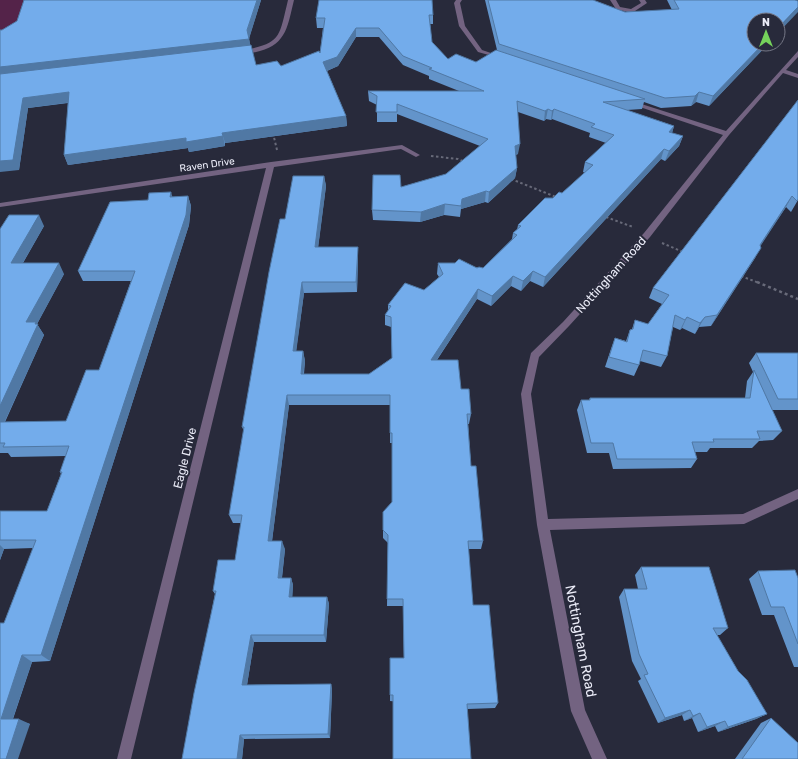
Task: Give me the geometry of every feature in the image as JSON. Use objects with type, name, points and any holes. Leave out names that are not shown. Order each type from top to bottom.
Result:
[{"type":"street","points":[[234,54],[257,51],[271,46],[277,41],[283,35],[291,0]]},
{"type":"street","points":[[459,0],[457,3],[462,26],[480,51],[510,61]]},
{"type":"street","points":[[613,0],[618,8],[632,11],[644,3],[642,0]]},
{"type":"street","name":"Nottingham Road","points":[[600,759],[578,711],[543,525],[526,394],[534,356],[566,324],[647,236],[727,134],[798,53]]},
{"type":"street","points":[[782,71],[798,76]]},
{"type":"street","points":[[622,99],[727,134]]},
{"type":"street","name":"Raven Drive","points":[[0,205],[271,164],[402,147],[416,154]]},
{"type":"street","name":"Eagle Drive","points":[[124,759],[271,164]]},
{"type":"street","points":[[543,525],[744,519],[798,494]]},
{"type":"path","points":[[271,128],[280,156]]},
{"type":"path","points":[[416,154],[458,159],[466,162]]},
{"type":"path","points":[[510,179],[561,199]]},
{"type":"path","points":[[604,216],[634,228],[647,236],[686,253]]},
{"type":"path","points":[[735,273],[798,299]]},
{"type":"shaded area","points":[[0,0],[27,0],[20,37],[0,39]]},
{"type":"building","points":[[24,0],[257,0],[247,30],[249,39],[0,67],[0,30],[17,21]]},
{"type":"building","points":[[319,0],[432,0],[433,15],[429,15],[432,42],[448,59],[456,54],[476,62],[496,50],[645,99],[603,102],[674,126],[669,132],[683,136],[669,151],[664,149],[545,277],[533,271],[523,281],[513,276],[492,296],[478,289],[431,360],[458,360],[461,389],[469,389],[471,414],[467,414],[471,466],[476,466],[483,541],[468,541],[473,605],[489,605],[498,703],[467,704],[471,759],[393,759],[393,695],[390,695],[390,658],[404,658],[403,599],[387,599],[388,535],[383,530],[383,512],[392,502],[392,433],[390,433],[390,395],[287,395],[268,541],[282,541],[278,578],[291,578],[289,597],[327,597],[324,635],[251,635],[242,685],[331,684],[328,734],[240,735],[237,759],[182,759],[194,693],[216,591],[213,591],[218,560],[235,560],[242,515],[229,515],[244,427],[242,427],[269,272],[280,219],[285,219],[293,176],[324,176],[315,247],[358,247],[356,282],[302,282],[293,351],[303,351],[301,374],[369,374],[392,358],[391,317],[385,315],[391,306],[388,305],[405,283],[424,290],[443,274],[438,263],[455,263],[459,259],[477,268],[483,268],[517,235],[513,233],[521,226],[518,225],[545,198],[553,198],[559,192],[562,193],[593,165],[585,162],[614,135],[591,127],[595,124],[554,109],[552,111],[548,109],[545,111],[517,101],[520,144],[515,146],[517,168],[489,192],[486,191],[462,199],[461,206],[445,204],[421,212],[372,210],[373,175],[400,175],[401,187],[446,174],[488,139],[397,104],[397,112],[376,112],[377,96],[368,91],[484,91],[429,69],[432,68],[403,56],[379,28],[356,28],[337,57],[323,62],[346,116],[222,133],[223,136],[186,142],[186,138],[64,155],[69,92],[23,98],[13,160],[0,161],[0,74],[251,45],[256,65],[277,61],[281,66],[319,51],[320,53],[325,18],[316,18]]},
{"type":"building","points":[[488,0],[593,0],[625,12],[679,9],[674,0],[798,1],[798,7],[786,20],[786,12],[746,12],[746,52],[755,52],[713,96],[699,92],[695,96],[665,98],[499,44]]},
{"type":"building","points":[[798,100],[798,199],[797,201],[792,196],[760,245],[761,248],[717,315],[705,317],[700,323],[687,317],[685,320],[675,315],[667,356],[643,350],[639,365],[609,357],[615,338],[627,342],[630,330],[633,329],[635,320],[648,324],[669,295],[653,288]]},
{"type":"building","points":[[171,192],[170,197],[188,196],[186,215],[41,655],[22,655],[1,719],[19,719],[6,759],[0,759],[0,623],[4,623],[36,540],[0,540],[0,511],[47,511],[62,472],[60,472],[69,446],[3,447],[5,443],[0,443],[0,422],[66,421],[86,370],[99,370],[135,271],[78,271],[110,202],[148,200],[149,193]]},
{"type":"building","points":[[9,215],[39,215],[11,263],[59,263],[26,322],[36,322],[35,324],[38,324],[0,406],[0,229]]},
{"type":"building","points":[[756,353],[798,353],[798,399],[778,399]]},
{"type":"building","points":[[754,370],[782,431],[757,431],[760,439],[713,439],[714,442],[692,442],[697,459],[617,459],[613,443],[591,443],[581,400],[590,400],[590,398],[750,398]]},
{"type":"building","points":[[641,567],[709,567],[728,628],[713,628],[738,671],[747,680],[767,714],[728,727],[725,721],[707,727],[700,713],[693,716],[690,710],[665,718],[644,675],[648,674],[639,654],[624,589],[647,589]]},
{"type":"building","points":[[795,570],[798,578],[798,644],[784,607],[771,607],[758,571]]},
{"type":"building","points":[[771,718],[798,743],[798,759],[742,759]]}]
